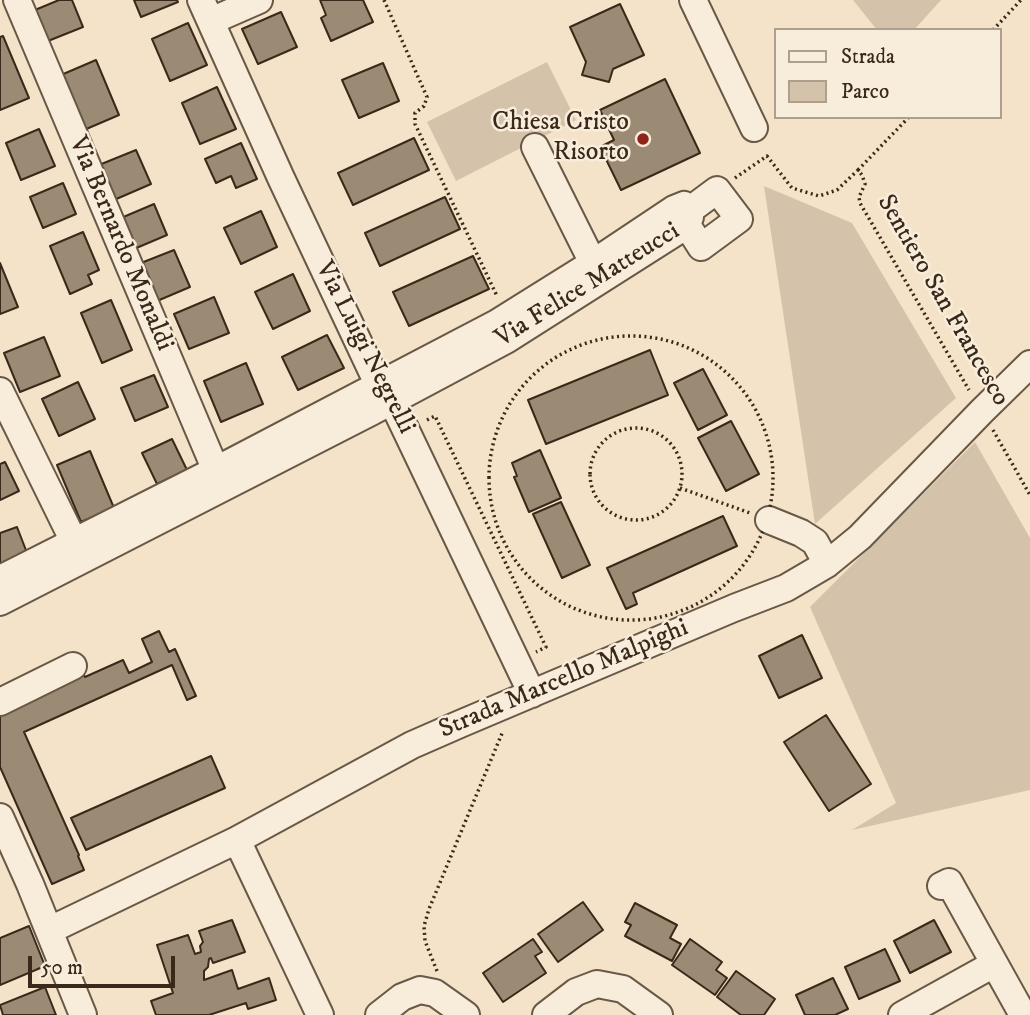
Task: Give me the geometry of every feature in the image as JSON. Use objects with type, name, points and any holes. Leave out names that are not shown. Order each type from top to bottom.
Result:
[{"type":"street","name":"Via Bernardo Monaldi","points":[[17,0],[220,479]]},
{"type":"street","points":[[206,10],[259,0]]},
{"type":"street","points":[[693,0],[754,128]]},
{"type":"street","name":"Via Luigi Negrelli","points":[[206,10],[281,178],[532,694]]},
{"type":"street","points":[[535,147],[593,263]]},
{"type":"street","points":[[717,190],[739,219],[701,247],[683,215],[717,190]]},
{"type":"street","name":"Via Felice Matteucci","points":[[386,393],[593,263],[683,215]]},
{"type":"street","name":"Via Felice Matteucci","points":[[0,579],[78,550],[386,393],[506,340],[683,215]]},
{"type":"street","name":"Strada Marcello Malpighi","points":[[50,930],[237,840],[412,745],[786,588],[827,565],[860,537],[1030,364]]},
{"type":"street","points":[[0,391],[78,550]]},
{"type":"street","points":[[769,520],[815,542],[827,565]]},
{"type":"street","name":"Via Felice Matteucci","points":[[0,601],[78,550]]},
{"type":"street","points":[[0,702],[73,666]]},
{"type":"street","points":[[0,817],[50,930],[83,1015]]},
{"type":"street","points":[[237,840],[320,1015]]},
{"type":"street","points":[[941,886],[949,882],[1023,1015]]},
{"type":"street","points":[[902,1015],[994,964]]},
{"type":"street","points":[[379,1015],[402,997],[429,982],[435,993],[466,1015]]},
{"type":"street","points":[[546,1015],[576,992],[597,984],[622,989],[659,1015]]},
{"type":"path","points":[[384,0],[427,97],[424,106],[415,113],[415,124],[507,317]]},
{"type":"path","points":[[995,28],[1021,0]]},
{"type":"path","points":[[858,170],[907,119]]},
{"type":"path","name":"Sentiero San Francesco","points":[[717,190],[767,156],[792,188],[819,196],[837,190],[858,170],[865,184],[859,197],[860,203],[1004,446],[1030,495]]},
{"type":"path","points":[[620,335],[649,336],[676,342],[702,354],[724,370],[744,390],[759,414],[769,440],[774,467],[769,520],[756,548],[739,571],[719,590],[695,605],[669,615],[642,620],[614,619],[586,613],[560,602],[537,586],[518,565],[502,537],[493,516],[488,488],[489,460],[495,433],[506,407],[523,384],[543,365],[567,350],[593,340],[620,335]]},
{"type":"path","points":[[418,424],[435,416],[546,647],[529,655]]},
{"type":"path","points":[[645,429],[660,434],[671,444],[679,458],[682,473],[680,488],[673,502],[648,519],[633,521],[618,517],[596,498],[590,484],[589,469],[593,455],[602,442],[622,430],[645,429]]},
{"type":"path","points":[[680,488],[769,520]]},
{"type":"path","points":[[495,541],[502,537]]},
{"type":"path","points":[[429,982],[424,926],[429,909],[507,722]]},
{"type":"green space","points":[[853,0],[941,0],[916,28],[875,28]]},
{"type":"green space","points":[[547,62],[576,120],[456,181],[427,122]]},
{"type":"green space","points":[[764,186],[852,223],[956,398],[815,524]]},
{"type":"green space","points":[[975,442],[1030,538],[1030,790],[852,830],[896,803],[810,607]]},
{"type":"building","points":[[59,0],[72,0],[83,27],[48,41],[35,10]]},
{"type":"building","points":[[134,0],[177,0],[178,2],[141,17]]},
{"type":"building","points":[[320,0],[363,0],[373,22],[331,41],[321,18],[326,15]]},
{"type":"building","points":[[620,4],[644,55],[613,69],[609,82],[582,75],[586,62],[570,27]]},
{"type":"building","points":[[281,12],[297,47],[258,64],[242,29]]},
{"type":"building","points":[[188,23],[207,65],[170,81],[152,39]]},
{"type":"building","points":[[3,36],[29,98],[0,110],[0,37]]},
{"type":"building","points":[[96,60],[119,115],[84,130],[61,75]]},
{"type":"building","points":[[383,63],[399,101],[359,118],[342,80]]},
{"type":"building","points":[[665,79],[700,153],[621,190],[600,147],[614,140],[600,110]]},
{"type":"building","points":[[217,87],[236,129],[200,144],[182,103]]},
{"type":"building","points":[[39,129],[55,166],[21,180],[6,143]]},
{"type":"building","points":[[414,138],[429,170],[353,205],[338,173]]},
{"type":"building","points":[[241,143],[257,179],[236,188],[231,176],[216,183],[205,159]]},
{"type":"building","points":[[136,150],[151,184],[114,200],[99,165]]},
{"type":"building","points":[[63,183],[76,214],[43,228],[30,197]]},
{"type":"building","points":[[445,197],[460,229],[380,266],[365,233]]},
{"type":"building","points":[[154,204],[167,235],[134,249],[121,218]]},
{"type":"building","points":[[261,211],[277,247],[241,264],[224,228]]},
{"type":"building","points":[[83,232],[99,270],[88,275],[92,284],[70,294],[50,246]]},
{"type":"building","points":[[174,250],[190,287],[157,301],[141,263]]},
{"type":"building","points":[[473,256],[489,289],[409,326],[393,292]]},
{"type":"building","points":[[0,263],[18,307],[0,314]]},
{"type":"building","points":[[293,274],[310,311],[273,329],[255,292]]},
{"type":"building","points":[[214,297],[229,333],[189,349],[174,314]]},
{"type":"building","points":[[111,300],[132,350],[102,363],[81,313]]},
{"type":"building","points":[[327,335],[344,368],[298,390],[282,357]]},
{"type":"building","points":[[44,337],[60,376],[20,392],[4,353]]},
{"type":"building","points":[[650,350],[668,395],[546,444],[528,400]]},
{"type":"building","points":[[246,363],[263,404],[221,422],[204,381]]},
{"type":"building","points":[[703,369],[727,415],[698,430],[674,383]]},
{"type":"building","points":[[154,375],[168,407],[135,421],[121,388]]},
{"type":"building","points":[[78,382],[95,419],[59,436],[42,399]]},
{"type":"building","points":[[731,421],[759,474],[726,491],[698,438]]},
{"type":"building","points":[[172,439],[187,470],[157,484],[142,453]]},
{"type":"building","points":[[540,450],[561,498],[529,512],[514,477],[517,476],[512,463]]},
{"type":"building","points":[[90,451],[114,508],[81,522],[57,465]]},
{"type":"building","points":[[5,462],[19,491],[0,500],[0,464]]},
{"type":"building","points":[[561,502],[590,565],[562,578],[533,514]]},
{"type":"building","points":[[723,516],[737,546],[633,593],[637,604],[626,609],[607,568]]},
{"type":"building","points":[[17,527],[29,558],[0,569],[0,533]]},
{"type":"building","points":[[159,631],[169,652],[175,649],[196,696],[187,700],[172,665],[24,732],[84,870],[52,884],[0,767],[0,711],[83,674],[85,677],[123,660],[129,673],[152,662],[142,639]]},
{"type":"building","points":[[802,635],[822,678],[779,698],[759,656]]},
{"type":"building","points":[[826,715],[871,784],[829,811],[784,742]]},
{"type":"building","points":[[211,756],[225,788],[86,850],[71,818]]},
{"type":"building","points":[[583,902],[603,930],[558,962],[538,934]]},
{"type":"building","points":[[635,903],[677,925],[670,938],[681,944],[672,961],[625,936],[631,925],[625,922]]},
{"type":"building","points":[[232,920],[245,952],[213,963],[211,958],[209,959],[204,980],[232,970],[238,989],[269,978],[276,1000],[248,1009],[246,1003],[209,1015],[156,1015],[151,1001],[173,993],[157,945],[188,935],[195,954],[201,952],[200,946],[203,942],[199,931]]},
{"type":"building","points":[[934,920],[951,952],[910,973],[894,941]]},
{"type":"building","points":[[29,926],[45,966],[0,985],[0,938]]},
{"type":"building","points":[[533,939],[542,952],[535,956],[546,973],[503,1002],[483,973]]},
{"type":"building","points":[[690,939],[722,962],[716,970],[727,978],[715,995],[672,965]]},
{"type":"building","points":[[885,949],[900,981],[859,999],[845,967]]},
{"type":"building","points":[[736,971],[775,999],[764,1015],[741,1015],[717,997]]},
{"type":"building","points":[[833,978],[848,1009],[835,1015],[805,1015],[796,995]]},
{"type":"building","points":[[45,987],[56,1015],[3,1015],[0,1005]]},
{"type":"place","name":"Chiesa Cristo Risorto","points":[[643,139]]}]
